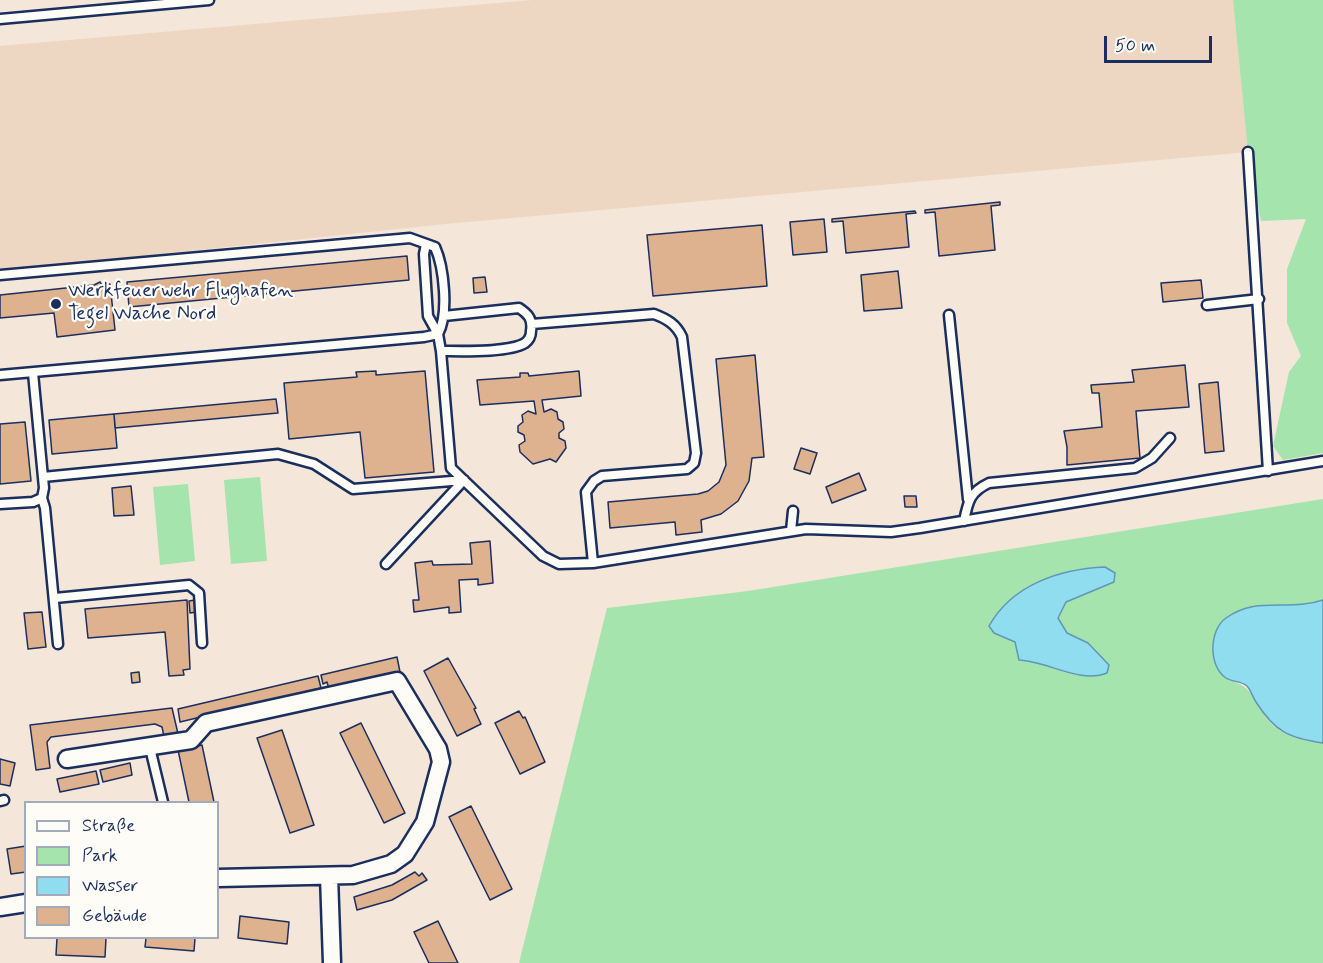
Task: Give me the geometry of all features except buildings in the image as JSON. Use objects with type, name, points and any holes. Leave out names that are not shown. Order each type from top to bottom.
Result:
[{"type":"street","points":[[67,759],[191,740],[206,723],[397,681],[438,749],[439,755],[438,775],[425,822],[405,854],[391,864],[352,875],[219,878]]},
{"type":"street","points":[[329,876],[332,963]]},
{"type":"street","points":[[0,907],[24,903]]},
{"type":"lane","points":[[0,19],[209,0]]},
{"type":"lane","points":[[1248,152],[1268,471]]},
{"type":"lane","points":[[0,275],[410,238],[435,247],[440,258],[444,316],[438,334]]},
{"type":"lane","points":[[426,244],[424,254],[428,316],[438,334],[441,351],[451,468],[543,556],[559,564],[593,563],[806,529],[891,532],[1323,461]]},
{"type":"lane","points":[[1207,305],[1259,299]]},
{"type":"lane","points":[[441,351],[508,347],[525,343],[531,336],[532,324],[529,314],[519,308],[444,316]]},
{"type":"lane","points":[[532,324],[640,313],[654,314],[668,320],[678,329],[682,338],[696,453],[694,463],[687,469],[602,476],[594,481],[585,492],[593,563]]},
{"type":"lane","points":[[949,315],[968,499],[964,521]]},
{"type":"lane","points":[[0,375],[438,334]]},
{"type":"lane","points":[[33,373],[43,477],[42,498],[55,598],[58,644]]},
{"type":"lane","points":[[968,499],[974,492],[989,483],[1136,468],[1152,458],[1170,438]]},
{"type":"lane","points":[[43,477],[278,454],[314,464],[353,489],[464,480]]},
{"type":"lane","points":[[386,564],[464,480]]},
{"type":"lane","points":[[0,504],[33,502],[42,498]]},
{"type":"lane","points":[[791,531],[793,511]]},
{"type":"lane","points":[[55,598],[189,585],[199,592],[202,643]]},
{"type":"lane","points":[[150,748],[163,801]]},
{"type":"shaded area","points":[[533,0],[1233,0],[1248,152],[445,224],[0,271],[0,46]]},
{"type":"green space","points":[[1233,0],[1323,0],[1323,453],[1283,460],[1273,446],[1289,372],[1301,356],[1287,323],[1287,269],[1306,219],[1261,221],[1248,152]]},
{"type":"green space","points":[[260,477],[267,561],[231,564],[224,480]]},
{"type":"green space","points":[[188,484],[195,561],[160,565],[153,487]]},
{"type":"green space","points":[[1323,499],[1323,600],[1302,605],[1264,605],[1243,609],[1227,679],[1245,687],[1254,697],[1264,715],[1282,732],[1323,743],[1323,963],[519,963],[607,608],[748,591]]},
{"type":"water","points":[[1105,567],[1115,573],[1114,582],[1066,602],[1058,618],[1067,633],[1088,643],[1109,665],[1107,673],[1086,676],[1019,660],[1015,642],[994,633],[989,626],[1010,600],[1038,582],[1071,571]]},
{"type":"water","points":[[1323,600],[1323,743],[1292,736],[1277,727],[1263,712],[1247,686],[1226,678],[1220,672],[1216,665],[1213,648],[1216,631],[1220,624],[1238,611],[1261,605],[1298,605]]},
{"type":"place","name":"Werkfeuerwehr Flughafen Tegel Wache Nord","points":[[56,304]]}]
